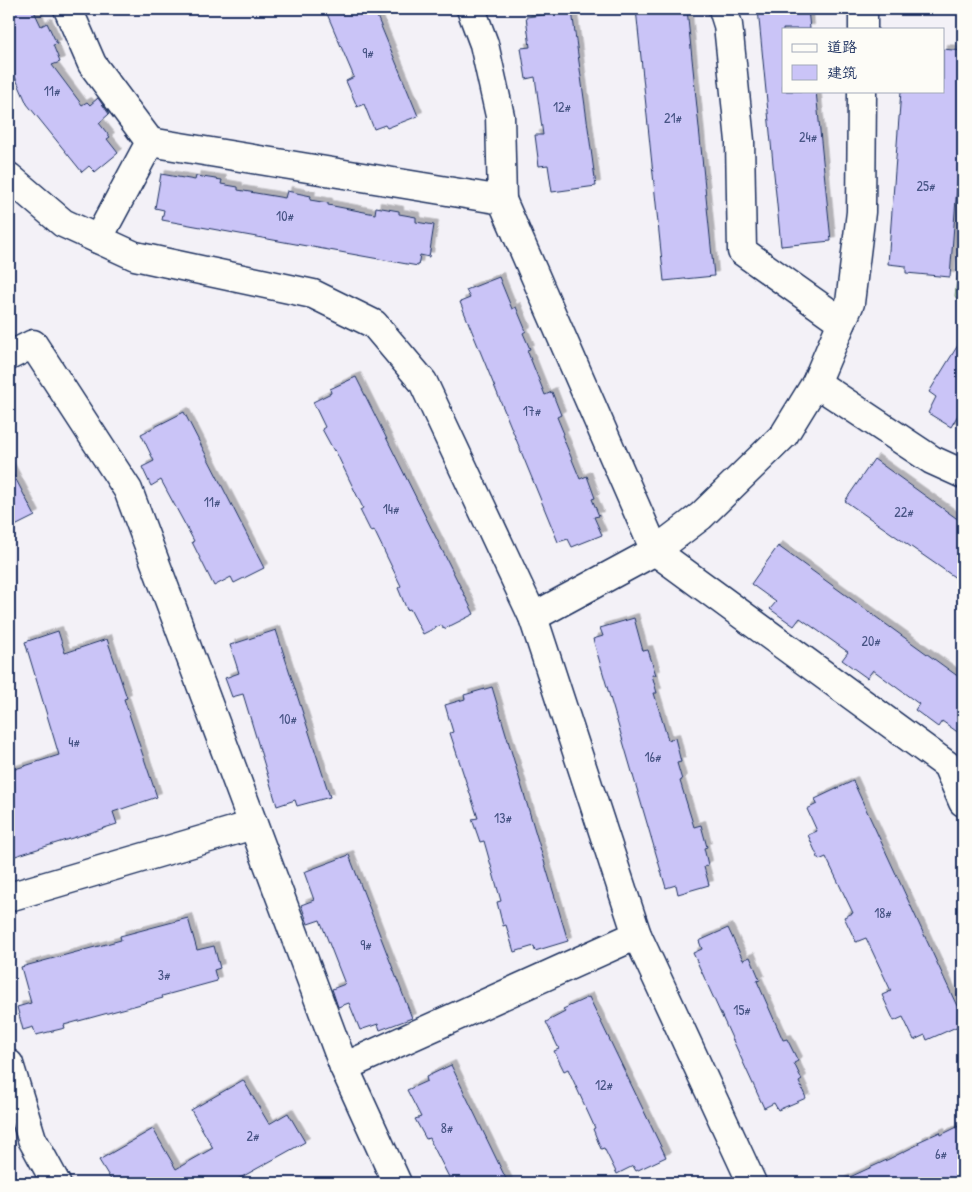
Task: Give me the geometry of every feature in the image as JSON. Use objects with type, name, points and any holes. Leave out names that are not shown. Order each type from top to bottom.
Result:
[{"type":"lane","points":[[68,9],[92,64],[150,142],[502,200]]},
{"type":"lane","points":[[471,9],[484,44],[500,116],[502,200],[655,551],[947,765],[963,802]]},
{"type":"lane","points":[[723,9],[728,25],[740,141],[742,251],[842,322]]},
{"type":"lane","points":[[863,9],[863,28]]},
{"type":"lane","points":[[533,617],[655,551],[700,516],[784,436],[816,384],[850,303],[861,212],[862,92]]},
{"type":"lane","points":[[98,239],[150,142]]},
{"type":"lane","points":[[9,177],[63,223],[135,256],[313,294],[374,324],[423,382],[533,617],[637,935],[752,1183]]},
{"type":"lane","points":[[9,356],[33,344],[128,490],[344,1068],[397,1183]]},
{"type":"lane","points":[[816,384],[932,460],[963,474]]},
{"type":"lane","points":[[9,897],[253,824]]},
{"type":"lane","points":[[344,1068],[637,935]]},
{"type":"lane","points":[[9,1064],[32,1139],[56,1183]]},
{"type":"green space","points":[[963,229],[963,308],[955,296]]},
{"type":"building","points":[[9,9],[33,9],[41,26],[47,23],[57,44],[53,45],[60,62],[52,65],[82,105],[87,102],[90,105],[98,98],[109,114],[99,123],[110,137],[107,139],[118,153],[95,172],[89,166],[82,172],[27,104],[9,63]]},
{"type":"building","points":[[325,9],[374,9],[418,116],[387,128],[385,125],[374,129],[364,104],[357,107],[346,81],[354,77]]},
{"type":"building","points":[[636,9],[687,9],[714,276],[664,281]]},
{"type":"building","points":[[758,9],[808,9],[810,28],[782,28],[782,92],[816,92],[831,241],[781,246]]},
{"type":"building","points":[[572,11],[596,186],[552,192],[548,165],[539,166],[535,135],[543,135],[535,77],[526,79],[521,48],[530,47],[526,17]]},
{"type":"building","points":[[944,49],[963,51],[963,108],[950,277],[906,273],[906,266],[888,264],[901,92],[944,92]]},
{"type":"building","points":[[161,174],[195,180],[196,176],[222,180],[221,184],[238,187],[238,190],[285,198],[287,191],[311,196],[310,200],[328,203],[328,205],[375,214],[376,207],[399,211],[399,214],[416,217],[416,222],[434,225],[429,257],[420,255],[418,266],[162,220],[164,210],[155,208]]},
{"type":"building","points":[[499,277],[512,309],[516,307],[526,331],[523,333],[530,349],[527,350],[545,395],[552,392],[561,415],[557,417],[564,434],[562,435],[580,479],[587,476],[595,498],[592,499],[599,516],[594,517],[602,535],[572,547],[568,539],[558,542],[460,302],[470,298],[466,290]]},
{"type":"building","points":[[963,337],[963,406],[951,427],[928,413],[936,397],[929,392]]},
{"type":"building","points":[[356,377],[474,614],[444,629],[441,625],[423,634],[410,609],[407,610],[398,588],[401,586],[374,530],[371,532],[360,510],[363,508],[335,450],[322,429],[325,427],[313,402],[331,393],[330,389]]},
{"type":"building","points":[[184,412],[264,568],[234,583],[231,577],[214,586],[192,542],[194,541],[161,480],[151,486],[142,467],[154,461],[141,434]]},
{"type":"building","points":[[874,459],[963,523],[963,583],[845,501]]},
{"type":"building","points":[[9,466],[35,516],[9,529]]},
{"type":"building","points":[[778,546],[963,680],[963,736],[942,721],[938,727],[915,710],[919,704],[873,670],[867,678],[842,660],[848,652],[800,618],[794,626],[770,609],[776,602],[751,584]]},
{"type":"building","points":[[634,618],[643,651],[648,650],[656,675],[652,675],[657,693],[654,693],[668,740],[675,738],[681,762],[677,763],[682,780],[680,781],[694,827],[701,825],[707,847],[704,848],[708,865],[704,867],[709,885],[678,894],[676,885],[666,888],[593,639],[603,636],[600,628]]},
{"type":"building","points":[[276,630],[330,797],[297,806],[295,800],[277,806],[243,694],[232,697],[225,678],[239,673],[230,645]]},
{"type":"building","points":[[58,631],[65,653],[107,639],[127,698],[124,699],[157,797],[113,812],[117,824],[9,858],[9,771],[59,755],[25,642]]},
{"type":"building","points":[[492,687],[568,941],[535,951],[534,946],[514,952],[506,925],[503,926],[497,902],[501,901],[484,841],[480,842],[472,819],[478,818],[450,733],[453,732],[445,705],[465,699],[464,695]]},
{"type":"building","points":[[853,781],[963,1019],[963,1024],[927,1040],[925,1035],[914,1040],[903,1017],[894,1021],[882,995],[891,991],[866,938],[856,942],[844,917],[853,913],[826,857],[819,860],[808,835],[817,831],[807,809],[817,804],[815,799]]},
{"type":"building","points":[[349,855],[412,1018],[380,1030],[378,1024],[360,1030],[349,1003],[338,1007],[332,989],[345,984],[320,920],[308,924],[301,905],[314,900],[304,872]]},
{"type":"building","points":[[188,918],[197,950],[214,946],[220,968],[214,970],[217,981],[64,1025],[65,1028],[36,1035],[33,1027],[23,1030],[17,1007],[31,1003],[21,967],[121,940],[120,936]]},
{"type":"building","points":[[728,928],[743,960],[750,957],[760,980],[757,981],[783,1040],[787,1039],[798,1061],[794,1063],[802,1080],[799,1082],[806,1098],[778,1110],[774,1103],[764,1108],[693,953],[702,949],[699,941]]},
{"type":"building","points":[[589,997],[666,1157],[636,1171],[633,1166],[617,1174],[604,1148],[601,1149],[593,1129],[595,1128],[568,1069],[564,1071],[554,1051],[559,1049],[546,1022],[565,1012],[563,1009]]},
{"type":"building","points":[[451,1065],[508,1183],[452,1183],[429,1138],[426,1139],[415,1119],[421,1117],[407,1090],[427,1081],[426,1077]]},
{"type":"building","points":[[243,1080],[269,1124],[288,1113],[305,1142],[231,1183],[113,1183],[99,1160],[153,1129],[176,1169],[213,1148],[191,1110]]},
{"type":"building","points":[[963,1124],[963,1183],[837,1183],[919,1144],[918,1142],[940,1132],[941,1135]]}]
